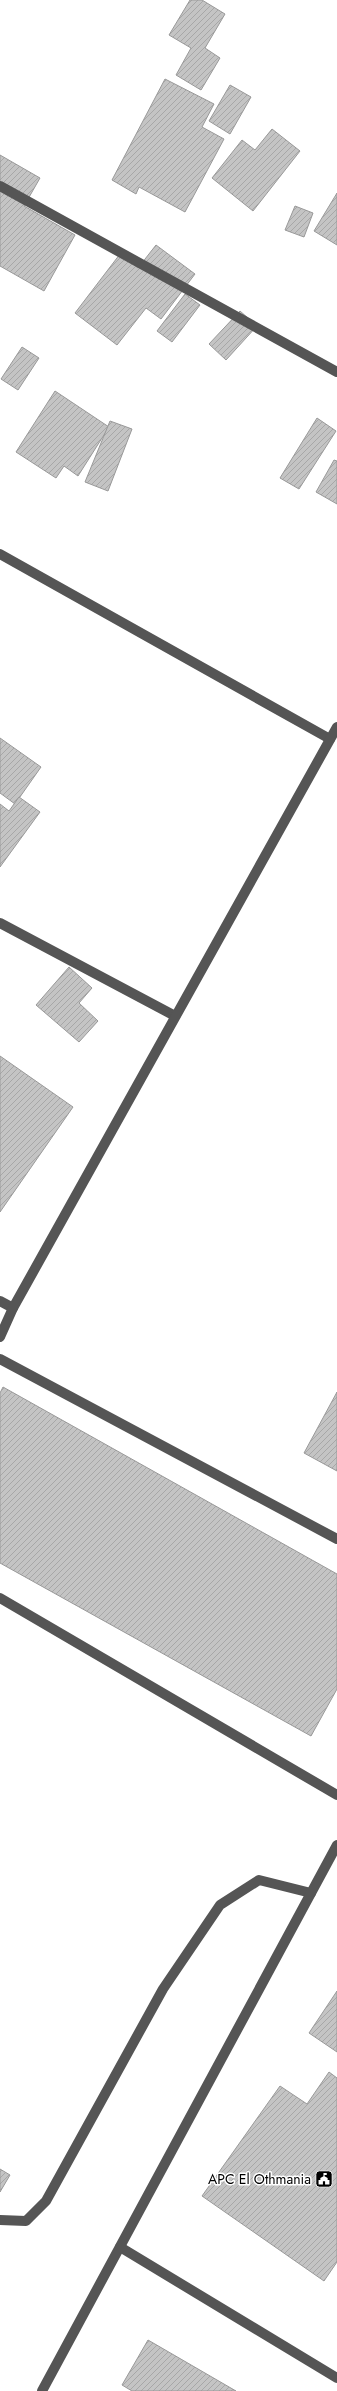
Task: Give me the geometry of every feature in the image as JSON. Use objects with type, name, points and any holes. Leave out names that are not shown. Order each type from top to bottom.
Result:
[{"type":"street","points":[[0,186],[337,372]]},
{"type":"street","points":[[0,554],[330,739]]},
{"type":"street","points":[[0,1337],[13,1308],[337,727]]},
{"type":"street","points":[[0,923],[175,1016]]},
{"type":"street","points":[[0,1301],[13,1308]]},
{"type":"street","points":[[0,1359],[337,1539]]},
{"type":"street","points":[[0,1598],[337,1795]]},
{"type":"street","points":[[42,2391],[337,1845]]},
{"type":"street","points":[[0,2220],[26,2221],[46,2201],[163,1989],[220,1905],[259,1880],[311,1893]]},
{"type":"street","points":[[120,2247],[337,2378]]},
{"type":"building","points":[[190,0],[202,0],[225,14],[205,48],[220,58],[201,90],[176,75],[191,48],[169,35]]},
{"type":"building","points":[[165,79],[214,104],[202,127],[224,139],[185,212],[139,187],[136,194],[112,180]]},
{"type":"building","points":[[230,85],[251,97],[230,134],[209,121]]},
{"type":"building","points":[[272,129],[300,151],[253,211],[212,178],[242,140],[255,150]]},
{"type":"building","points":[[0,155],[40,178],[24,206],[75,235],[44,291],[0,266]]},
{"type":"building","points":[[337,193],[337,245],[314,231]]},
{"type":"building","points":[[295,206],[313,213],[304,237],[285,230]]},
{"type":"building","points":[[156,245],[195,274],[161,319],[146,308],[117,345],[75,313],[120,254],[138,268]]},
{"type":"building","points":[[185,294],[200,305],[172,342],[157,331]]},
{"type":"building","points":[[240,311],[257,326],[226,360],[209,344]]},
{"type":"building","points":[[22,347],[39,358],[18,390],[1,379]]},
{"type":"building","points":[[55,391],[109,427],[78,476],[64,466],[56,478],[16,452]]},
{"type":"building","points":[[317,418],[336,431],[299,489],[280,478]]},
{"type":"building","points":[[110,421],[132,429],[108,491],[85,482]]},
{"type":"building","points":[[334,460],[337,461],[337,504],[316,492]]},
{"type":"building","points":[[0,738],[41,767],[15,804],[0,793]]},
{"type":"building","points":[[19,797],[40,812],[0,867],[0,804],[9,811]]},
{"type":"building","points":[[69,967],[92,988],[79,1003],[98,1021],[79,1042],[36,1005]]},
{"type":"building","points":[[0,1056],[73,1107],[0,1212]]},
{"type":"building","points":[[3,1387],[337,1574],[337,1689],[311,1736],[0,1563],[0,1393]]},
{"type":"building","points":[[337,1392],[337,1471],[304,1453]]},
{"type":"building","points":[[337,1991],[337,2052],[309,2033]]},
{"type":"building","points":[[329,2072],[337,2078],[337,2262],[324,2281],[202,2196],[280,2086],[307,2104]]},
{"type":"building","points":[[0,2169],[10,2175],[0,2192]]},
{"type":"building","points":[[148,2340],[236,2391],[132,2391],[122,2385]]},
{"type":"place","name":"APC El Othmania","points":[[324,2179]]}]
